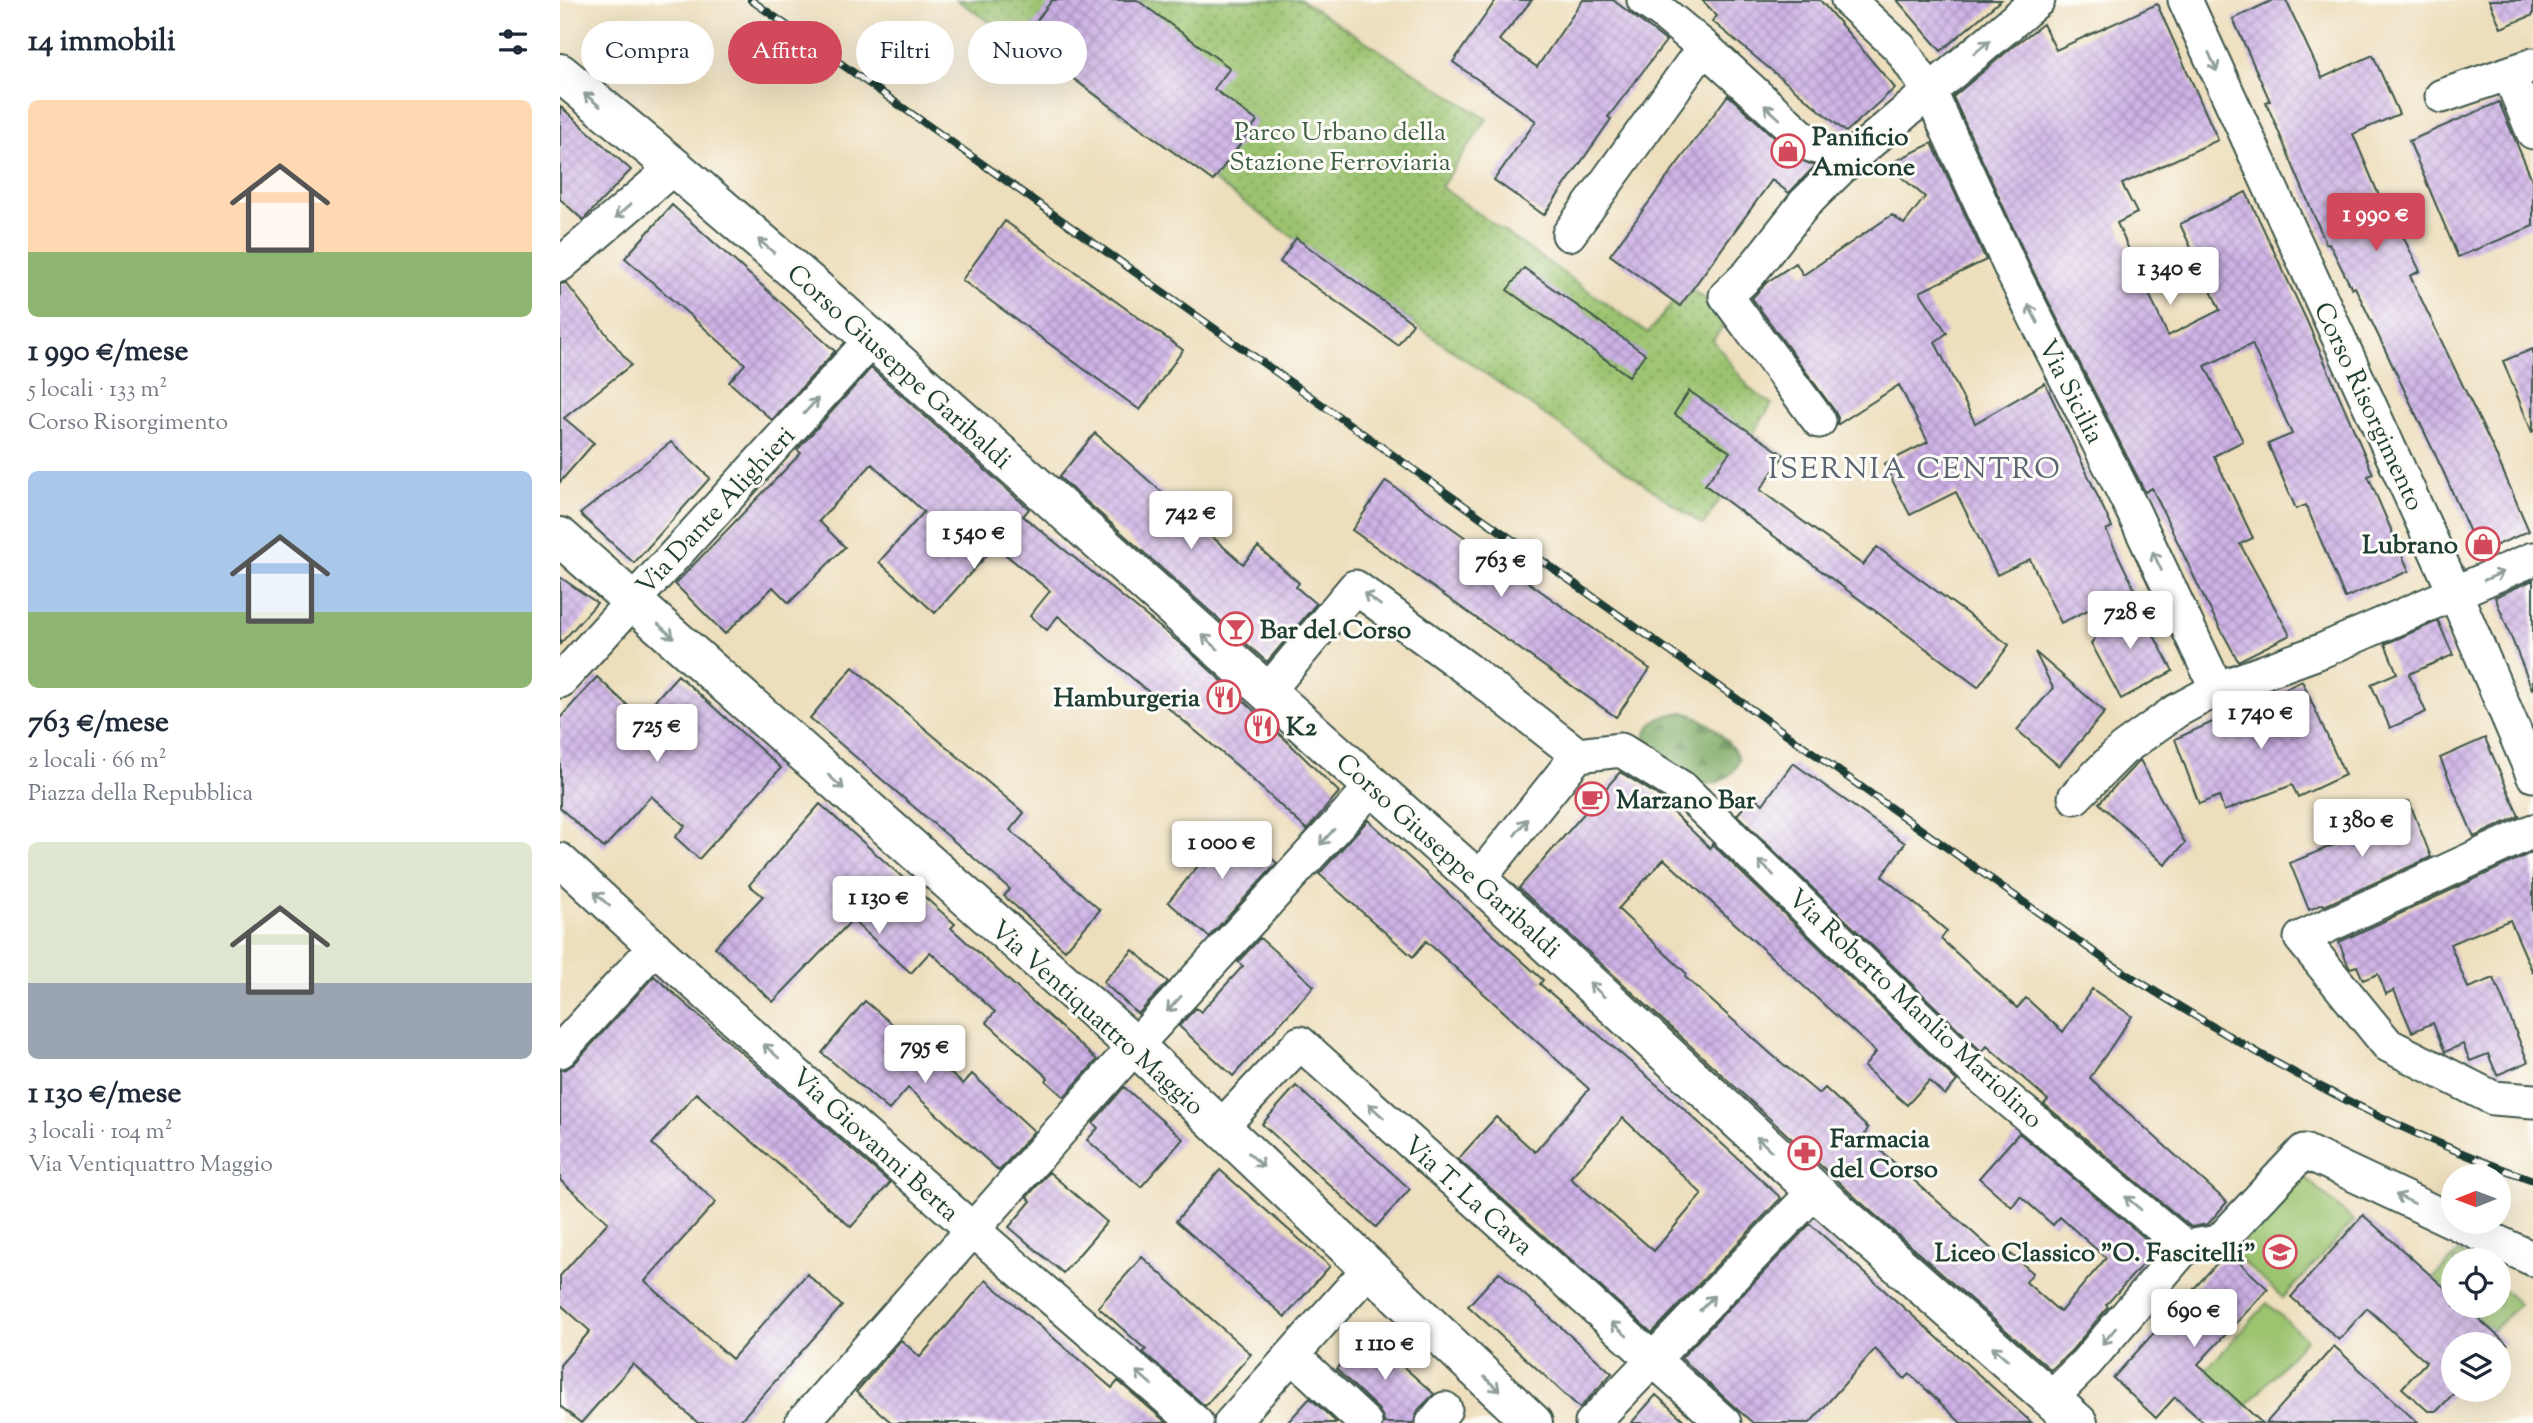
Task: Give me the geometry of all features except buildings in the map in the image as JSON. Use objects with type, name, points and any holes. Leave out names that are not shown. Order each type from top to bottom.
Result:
[{"type":"main road","name":"Corso Giuseppe Garibaldi","points":[[560,73],[810,284],[1478,880],[1815,1191],[2065,1411]]},
{"type":"main road","name":"Via Ventiquattro Maggio","points":[[560,537],[1135,1046],[1533,1423]]},
{"type":"street","points":[[1644,0],[1704,47],[1811,145],[1851,158]]},
{"type":"street","name":"Via Sicilia","points":[[1848,0],[1900,48],[1930,92],[2014,275],[2132,509],[2217,689]]},
{"type":"street","points":[[1819,421],[1726,296],[1749,274],[1805,203],[1851,158],[2038,0]]},
{"type":"street","name":"Corso Risorgimento","points":[[2185,0],[2455,593],[2533,775]]},
{"type":"street","points":[[1569,234],[1704,47]]},
{"type":"street","points":[[2442,96],[2521,70],[2533,132]]},
{"type":"street","points":[[560,265],[674,167]]},
{"type":"street","name":"Via Dante Alighieri","points":[[560,681],[871,340]]},
{"type":"street","points":[[2075,797],[2123,749],[2176,711],[2217,689],[2321,651],[2533,559]]},
{"type":"street","points":[[1261,688],[1278,679],[1355,587],[1467,668],[1578,755],[1478,880]]},
{"type":"street","name":"Via Roberto Manlio Mariolino","points":[[1578,755],[1621,750],[1682,788],[1972,1069],[2185,1247]]},
{"type":"street","points":[[802,1423],[1135,1046],[1373,786]]},
{"type":"street","points":[[2533,831],[2301,938],[2388,1045],[2493,1098],[2533,1101]]},
{"type":"street","name":"Via Giovanni Berta","points":[[560,860],[972,1229],[1196,1423]]},
{"type":"street","points":[[560,1051],[655,947]]},
{"type":"street","name":"Via T. La Cava","points":[[1221,1127],[1300,1044],[1724,1423]]},
{"type":"street","points":[[2065,1411],[2086,1363],[2185,1247],[2219,1242],[2304,1151],[2533,1259]]},
{"type":"street","points":[[1592,1423],[1815,1191]]},
{"type":"street","points":[[1231,1423],[1370,1268]]},
{"type":"street","points":[[1292,1355],[1365,1423]]},
{"type":"green space","name":"Parco Urbano della Stazione Ferroviaria","points":[[957,0],[1301,0],[1487,119],[1441,187],[1648,333],[1674,301],[1680,305],[1692,290],[1730,316],[1713,340],[1750,389],[1772,404],[1753,434],[1784,455],[1768,478],[1744,462],[1703,525],[1400,314],[1079,84],[1087,84],[1087,21],[988,21]]},
{"type":"green space","points":[[1684,712],[1701,719],[1716,730],[1739,758],[1728,776],[1717,782],[1695,783],[1673,772],[1644,750],[1646,733],[1654,722],[1667,715]]},
{"type":"green space","points":[[2302,1175],[2354,1221],[2283,1298],[2233,1253]]},
{"type":"green space","points":[[2441,1270],[2441,1285],[2433,1278]]},
{"type":"green space","points":[[2511,1297],[2519,1304],[2511,1312]]},
{"type":"green space","points":[[2267,1303],[2306,1339],[2245,1407],[2205,1371]]},
{"type":"green space","points":[[2477,1318],[2505,1318],[2492,1331]]},
{"type":"railway","points":[[751,0],[2111,964],[2212,1026],[2316,1084],[2423,1136],[2533,1180]]},
{"type":"place","name":"Panificio Amicone","points":[[1788,151]]},
{"type":"place","name":"Lubrano","points":[[2483,544]]},
{"type":"place","name":"Bar del Corso","points":[[1236,629]]},
{"type":"place","name":"Hamburgeria","points":[[1224,697]]},
{"type":"place","name":"K2","points":[[1262,726]]},
{"type":"place","name":"Marzano Bar","points":[[1592,799]]},
{"type":"place","name":"Farmacia del Corso","points":[[1805,1153]]},
{"type":"place","name":"Liceo Classico \"O. Fascitelli\"","points":[[2280,1252]]},
{"type":"district","name":"ISERNIA CENTRO","points":[[1915,468]]}]
